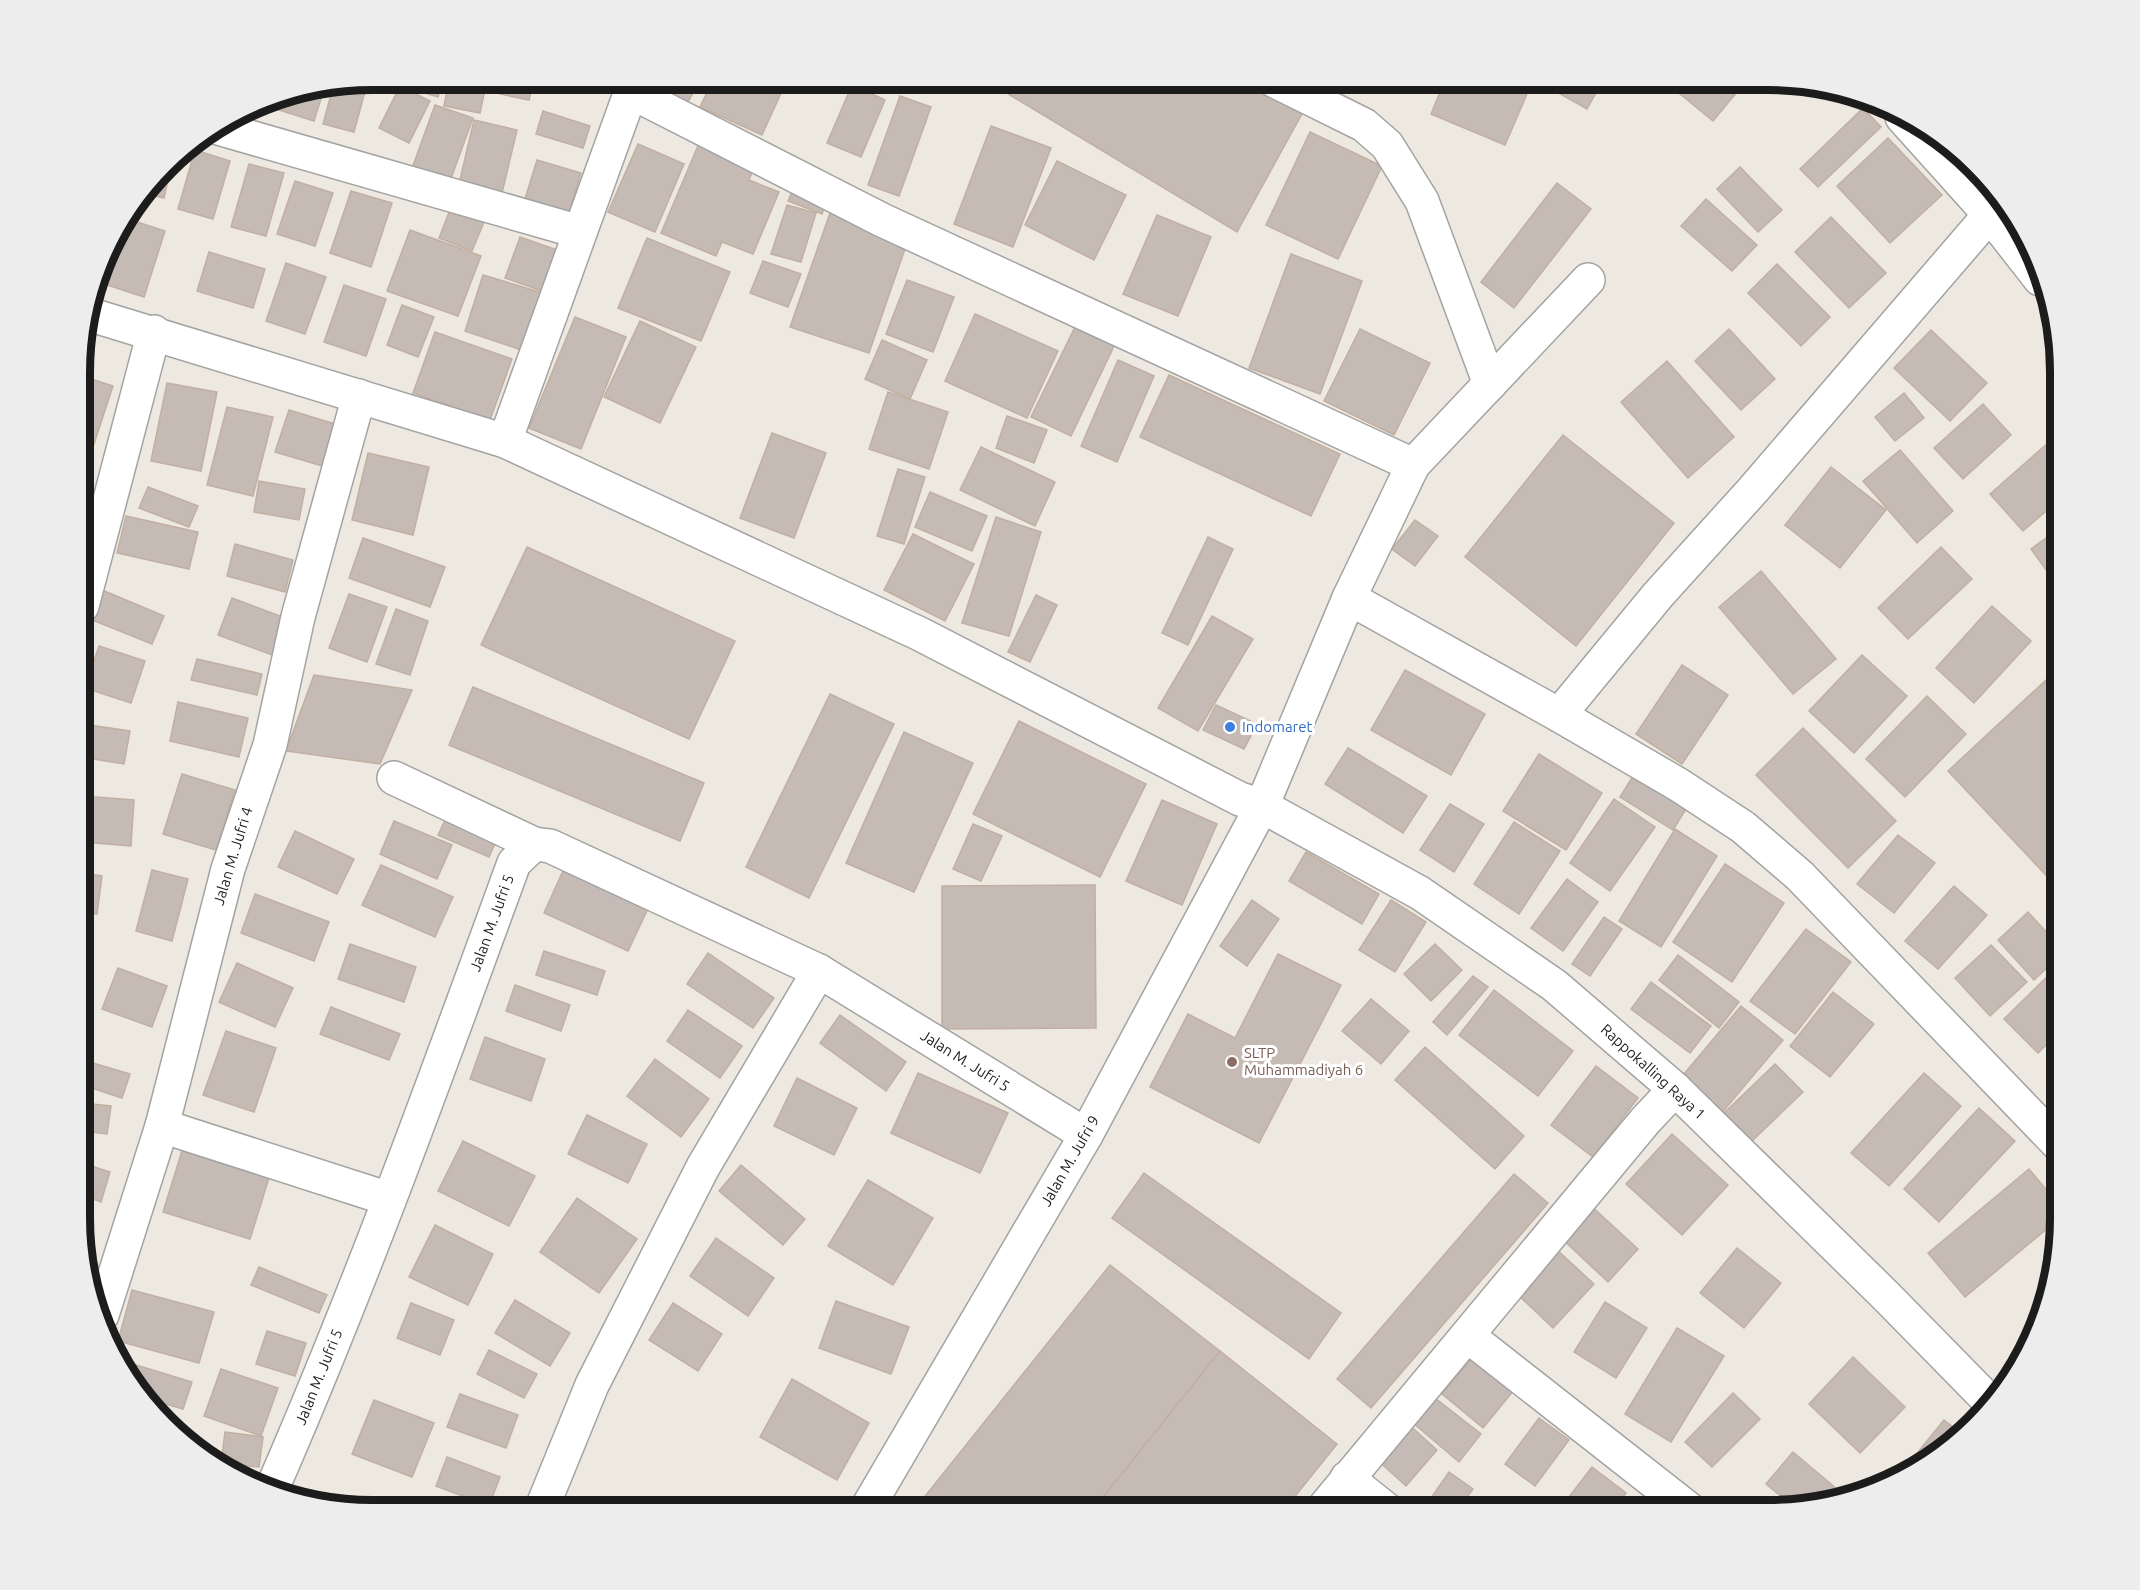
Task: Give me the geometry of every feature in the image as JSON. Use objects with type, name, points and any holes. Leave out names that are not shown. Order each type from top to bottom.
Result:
[{"type":"street","points":[[505,441],[632,90]]},
{"type":"street","points":[[640,90],[882,220],[1413,465]]},
{"type":"street","points":[[1294,90],[1364,124],[1387,145],[1422,201],[1490,384]]},
{"type":"street","points":[[227,131],[580,232]]},
{"type":"street","points":[[1919,134],[1994,210],[2027,259]]},
{"type":"street","points":[[1559,716],[1658,595],[1753,490],[1994,210]]},
{"type":"street","name":"Jalan M. Jufri 9","points":[[872,1500],[1086,1135],[1262,806],[1349,598],[1413,465],[1588,280]]},
{"type":"street","name":"Rappokalling Raya 1","points":[[95,316],[154,332],[505,441],[920,634],[1240,799],[1262,806],[1420,893],[1554,985],[1675,1089],[1886,1296],[1985,1398]]},
{"type":"street","points":[[90,576],[154,332]]},
{"type":"street","name":"Jalan M. Jufri 4","points":[[104,1307],[162,1126],[222,889],[270,745],[298,617],[359,396]]},
{"type":"street","points":[[1349,598],[1559,716],[1679,786],[1743,827],[1800,876],[2050,1136]]},
{"type":"street","points":[[394,778],[534,844]]},
{"type":"street","name":"Jalan M. Jufri 5","points":[[275,1483],[314,1393],[389,1199],[514,863],[534,844],[550,846],[819,971],[1086,1135]]},
{"type":"street","points":[[545,1500],[592,1385],[703,1167],[819,971]]},
{"type":"street","points":[[1330,1500],[1645,1121],[1675,1089]]},
{"type":"street","points":[[162,1126],[389,1199]]},
{"type":"street","points":[[1468,1336],[1677,1500]]},
{"type":"street","points":[[1347,1479],[1374,1500]]},
{"type":"building","points":[[365,90],[354,132],[323,124],[331,93]]},
{"type":"building","points":[[398,90],[408,90],[430,101],[409,143],[379,128]]},
{"type":"building","points":[[415,90],[440,90],[438,97]]},
{"type":"building","points":[[447,90],[485,90],[480,113],[444,106]]},
{"type":"building","points":[[501,90],[532,90],[529,100],[500,94]]},
{"type":"building","points":[[663,90],[695,90],[688,102]]},
{"type":"building","points":[[708,90],[782,90],[762,135],[700,107]]},
{"type":"building","points":[[850,90],[863,90],[885,100],[861,157],[827,143]]},
{"type":"building","points":[[1002,90],[1262,90],[1303,112],[1237,232]]},
{"type":"building","points":[[1441,90],[1517,90],[1527,94],[1505,145],[1431,114]]},
{"type":"building","points":[[1553,90],[1597,90],[1587,109]]},
{"type":"building","points":[[1675,90],[1739,90],[1713,121]]},
{"type":"building","points":[[322,94],[314,121],[276,109],[281,105]]},
{"type":"building","points":[[900,96],[931,107],[899,196],[868,185]]},
{"type":"building","points":[[435,105],[473,118],[449,184],[411,171]]},
{"type":"building","points":[[1863,108],[1881,127],[1818,187],[1800,169]]},
{"type":"building","points":[[543,111],[590,126],[583,148],[536,134]]},
{"type":"building","points":[[474,120],[517,130],[502,193],[459,184]]},
{"type":"building","points":[[991,126],[1051,148],[1013,247],[954,224]]},
{"type":"building","points":[[1310,132],[1382,166],[1338,259],[1266,225]]},
{"type":"building","points":[[1888,138],[1942,195],[1890,243],[1837,186]]},
{"type":"building","points":[[700,141],[755,165],[749,180],[779,192],[753,254],[722,242],[716,256],[661,233]]},
{"type":"building","points":[[638,144],[684,164],[655,232],[608,212]]},
{"type":"building","points":[[197,151],[230,161],[213,219],[178,209],[194,153]]},
{"type":"building","points":[[537,160],[581,173],[569,212],[525,199]]},
{"type":"building","points":[[1057,161],[1126,195],[1094,260],[1025,225]]},
{"type":"building","points":[[249,164],[284,173],[266,236],[231,227]]},
{"type":"building","points":[[1740,167],[1782,210],[1758,232],[1717,189]]},
{"type":"building","points":[[168,178],[164,198],[152,195]]},
{"type":"building","points":[[295,181],[333,193],[315,246],[277,234]]},
{"type":"building","points":[[1557,183],[1591,209],[1514,308],[1481,282]]},
{"type":"building","points":[[794,187],[827,200],[822,214],[788,201]]},
{"type":"building","points":[[351,191],[392,203],[371,267],[330,253]]},
{"type":"building","points":[[1706,199],[1757,245],[1732,271],[1681,226]]},
{"type":"building","points":[[787,205],[816,213],[801,262],[771,254]]},
{"type":"building","points":[[450,210],[484,222],[472,251],[439,238]]},
{"type":"building","points":[[830,213],[908,240],[869,353],[790,327]]},
{"type":"building","points":[[1157,215],[1211,237],[1178,316],[1123,294]]},
{"type":"building","points":[[1831,217],[1886,273],[1849,308],[1795,252]]},
{"type":"building","points":[[134,221],[165,231],[144,297],[104,284],[119,247]]},
{"type":"building","points":[[410,230],[481,256],[458,316],[387,291]]},
{"type":"building","points":[[520,237],[557,250],[542,291],[505,278]]},
{"type":"building","points":[[647,238],[730,272],[701,341],[618,308]]},
{"type":"building","points":[[209,252],[265,269],[253,308],[197,291]]},
{"type":"building","points":[[1291,254],[1362,281],[1320,394],[1249,368]]},
{"type":"building","points":[[763,261],[801,274],[788,307],[750,293]]},
{"type":"building","points":[[286,263],[326,277],[305,334],[266,321]]},
{"type":"building","points":[[1777,264],[1830,317],[1801,346],[1748,293]]},
{"type":"building","points":[[483,275],[543,293],[524,351],[465,331]]},
{"type":"building","points":[[907,280],[954,297],[933,352],[886,334]]},
{"type":"building","points":[[344,285],[386,299],[366,356],[324,342]]},
{"type":"building","points":[[402,305],[434,317],[418,357],[387,345]]},
{"type":"building","points":[[975,314],[1058,351],[1027,418],[945,381]]},
{"type":"building","points":[[575,317],[626,337],[581,449],[529,428]]},
{"type":"building","points":[[640,321],[696,347],[660,423],[604,397]]},
{"type":"building","points":[[1076,325],[1115,344],[1071,436],[1031,417]]},
{"type":"building","points":[[1360,329],[1430,363],[1394,435],[1324,401]]},
{"type":"building","points":[[1729,329],[1775,379],[1741,410],[1695,361]]},
{"type":"building","points":[[1931,330],[1987,383],[1950,421],[1894,368]]},
{"type":"building","points":[[435,332],[512,359],[490,420],[413,393]]},
{"type":"building","points":[[882,340],[927,360],[910,399],[865,379]]},
{"type":"building","points":[[1118,360],[1154,376],[1117,462],[1081,446]]},
{"type":"building","points":[[1667,361],[1734,437],[1688,478],[1621,402]]},
{"type":"building","points":[[1169,375],[1340,454],[1311,516],[1140,437]]},
{"type":"building","points":[[90,379],[113,386],[92,450],[90,449]]},
{"type":"building","points":[[167,383],[217,392],[201,471],[151,461]]},
{"type":"building","points":[[888,392],[948,412],[929,469],[869,449]]},
{"type":"building","points":[[1904,393],[1924,418],[1895,441],[1875,417]]},
{"type":"building","points":[[1983,404],[2011,435],[1963,479],[1934,448]]},
{"type":"building","points":[[227,407],[273,417],[253,496],[207,485]]},
{"type":"building","points":[[289,410],[342,426],[329,468],[275,452]]},
{"type":"building","points":[[1007,416],[1047,430],[1034,463],[996,448]]},
{"type":"building","points":[[772,433],[826,453],[794,538],[740,518]]},
{"type":"building","points":[[1563,435],[1674,523],[1576,646],[1465,557]]},
{"type":"building","points":[[2050,441],[2050,508],[2023,531],[1990,494]]},
{"type":"building","points":[[981,447],[1055,482],[1035,526],[960,490]]},
{"type":"building","points":[[1900,450],[1953,511],[1917,543],[1863,481]]},
{"type":"building","points":[[368,453],[429,467],[413,535],[352,520]]},
{"type":"building","points":[[1831,467],[1886,510],[1840,568],[1785,525]]},
{"type":"building","points":[[898,469],[925,477],[904,544],[877,536]]},
{"type":"building","points":[[259,481],[305,489],[299,520],[254,512]]},
{"type":"building","points":[[148,487],[198,506],[189,527],[139,508]]},
{"type":"building","points":[[930,492],[987,516],[972,551],[915,527]]},
{"type":"building","points":[[126,516],[198,532],[189,569],[117,553]]},
{"type":"building","points":[[996,517],[1041,532],[1009,636],[962,623]]},
{"type":"building","points":[[1415,520],[1438,536],[1415,566],[1392,549]]},
{"type":"building","points":[[913,534],[974,564],[945,621],[884,590]]},
{"type":"building","points":[[2050,535],[2050,575],[2031,549]]},
{"type":"building","points":[[1208,537],[1233,549],[1188,645],[1162,633]]},
{"type":"building","points":[[363,538],[445,567],[430,607],[349,578]]},
{"type":"building","points":[[235,544],[293,560],[285,592],[227,576]]},
{"type":"building","points":[[527,547],[735,641],[689,739],[481,645]]},
{"type":"building","points":[[1941,547],[1972,579],[1908,639],[1878,608]]},
{"type":"building","points":[[1761,571],[1836,659],[1793,694],[1719,607]]},
{"type":"building","points":[[102,590],[164,616],[152,644],[90,619]]},
{"type":"building","points":[[349,594],[387,607],[367,662],[329,648]]},
{"type":"building","points":[[1036,595],[1057,605],[1030,662],[1008,652]]},
{"type":"building","points":[[232,598],[288,619],[275,656],[218,635]]},
{"type":"building","points":[[1992,606],[2031,641],[1974,703],[1936,668]]},
{"type":"building","points":[[396,609],[428,621],[410,675],[376,664]]},
{"type":"building","points":[[1212,616],[1253,639],[1198,731],[1158,708]]},
{"type":"building","points":[[99,646],[145,661],[131,703],[90,690],[90,673]]},
{"type":"building","points":[[1862,655],[1907,696],[1854,753],[1809,711]]},
{"type":"building","points":[[197,659],[262,674],[257,695],[191,680]]},
{"type":"building","points":[[1682,665],[1728,695],[1682,764],[1636,734]]},
{"type":"building","points":[[1405,670],[1485,714],[1451,775],[1371,730]]},
{"type":"building","points":[[314,675],[412,690],[380,764],[286,751]]},
{"type":"building","points":[[2050,676],[2050,879],[1948,771]]},
{"type":"building","points":[[473,687],[704,783],[680,841],[449,745]]},
{"type":"building","points":[[830,694],[894,724],[809,898],[746,867]]},
{"type":"building","points":[[1927,696],[1966,734],[1905,797],[1866,759]]},
{"type":"building","points":[[178,702],[248,718],[239,757],[170,741]]},
{"type":"building","name":"Indomaret","points":[[1216,705],[1257,724],[1244,749],[1203,730]]},
{"type":"building","points":[[1019,721],[1146,784],[1100,877],[973,814]]},
{"type":"building","points":[[90,725],[130,731],[124,764],[90,758]]},
{"type":"building","points":[[1803,728],[1896,821],[1848,868],[1756,775]]},
{"type":"building","points":[[904,732],[973,763],[914,892],[846,863]]},
{"type":"building","points":[[1348,748],[1427,796],[1403,833],[1325,784]]},
{"type":"building","points":[[1539,754],[1602,793],[1566,850],[1503,811]]},
{"type":"building","points":[[182,774],[235,790],[216,850],[163,834]]},
{"type":"building","points":[[1633,776],[1686,809],[1673,830],[1620,797]]},
{"type":"building","points":[[90,797],[134,800],[131,846],[90,843]]},
{"type":"building","points":[[1614,799],[1655,827],[1610,891],[1570,863]]},
{"type":"building","points":[[1162,800],[1217,824],[1182,905],[1126,881]]},
{"type":"building","points":[[1450,804],[1484,824],[1454,872],[1420,850]]},
{"type":"building","points":[[447,816],[498,837],[489,857],[438,835]]},
{"type":"building","points":[[394,821],[452,845],[437,879],[380,854]]},
{"type":"building","points":[[1514,822],[1560,851],[1519,914],[1474,884]]},
{"type":"building","points":[[973,824],[1002,836],[981,881],[953,869]]},
{"type":"building","points":[[1675,829],[1717,856],[1661,947],[1619,921]]},
{"type":"building","points":[[295,831],[354,859],[337,894],[278,867]]},
{"type":"building","points":[[1898,835],[1935,863],[1894,913],[1857,884]]},
{"type":"building","points":[[1306,852],[1379,894],[1362,924],[1289,881]]},
{"type":"building","points":[[567,862],[652,900],[628,951],[544,913]]},
{"type":"building","points":[[1725,864],[1784,903],[1732,982],[1673,942]]},
{"type":"building","points":[[381,865],[453,897],[435,937],[362,905]]},
{"type":"building","points":[[152,870],[188,879],[172,941],[136,931]]},
{"type":"building","points":[[90,874],[102,876],[97,914],[90,913]]},
{"type":"building","points":[[1567,879],[1598,902],[1563,951],[1531,928]]},
{"type":"building","points":[[1095,885],[1096,1028],[942,1029],[942,886]]},
{"type":"building","points":[[1954,886],[1987,915],[1938,969],[1905,941]]},
{"type":"building","points":[[255,894],[329,922],[314,961],[241,933]]},
{"type":"building","points":[[1252,900],[1279,919],[1247,966],[1220,946]]},
{"type":"building","points":[[1391,900],[1426,922],[1395,972],[1359,950]]},
{"type":"building","points":[[2028,912],[2050,936],[2050,965],[2034,980],[1998,940]]},
{"type":"building","points":[[1604,917],[1622,929],[1590,976],[1572,964]]},
{"type":"building","points":[[1806,929],[1851,962],[1795,1034],[1750,1001]]},
{"type":"building","points":[[350,944],[416,967],[404,1002],[338,979]]},
{"type":"building","points":[[1435,944],[1462,970],[1431,1001],[1404,974]]},
{"type":"building","points":[[1991,945],[2027,982],[1990,1016],[1955,978]]},
{"type":"building","points":[[544,951],[605,971],[597,995],[536,975]]},
{"type":"building","points":[[708,953],[774,998],[753,1028],[687,984]]},
{"type":"building","name":"SLTP Muhammadiyah 6","points":[[1278,954],[1341,985],[1259,1143],[1150,1087],[1188,1014],[1235,1038]]},
{"type":"building","points":[[1678,955],[1739,1002],[1719,1028],[1659,980]]},
{"type":"building","points":[[237,963],[293,988],[275,1027],[219,1002]]},
{"type":"building","points":[[118,968],[167,986],[152,1027],[102,1009]]},
{"type":"building","points":[[2050,974],[2050,1042],[2038,1053],[2004,1019]]},
{"type":"building","points":[[1473,976],[1488,987],[1447,1035],[1433,1022]]},
{"type":"building","points":[[1651,982],[1711,1026],[1690,1053],[1631,1009]]},
{"type":"building","points":[[515,985],[570,1005],[561,1031],[506,1011]]},
{"type":"building","points":[[1494,990],[1573,1051],[1538,1096],[1459,1035]]},
{"type":"building","points":[[1833,992],[1874,1024],[1830,1077],[1790,1046]]},
{"type":"building","points":[[1371,999],[1409,1031],[1381,1064],[1342,1031]]},
{"type":"building","points":[[1741,1006],[1783,1040],[1721,1114],[1679,1080]]},
{"type":"building","points":[[331,1007],[400,1034],[389,1060],[320,1034]]},
{"type":"building","points":[[688,1010],[742,1046],[720,1078],[667,1041]]},
{"type":"building","points":[[840,1015],[906,1062],[886,1091],[820,1043]]},
{"type":"building","points":[[226,1031],[276,1048],[254,1112],[203,1095]]},
{"type":"building","points":[[485,1037],[545,1059],[531,1101],[470,1079]]},
{"type":"building","points":[[1425,1047],[1524,1136],[1495,1169],[1395,1080]]},
{"type":"building","points":[[655,1059],[709,1099],[681,1137],[627,1096]]},
{"type":"building","points":[[90,1062],[130,1074],[122,1098],[90,1088]]},
{"type":"building","points":[[1775,1064],[1803,1092],[1752,1141],[1724,1113]]},
{"type":"building","points":[[1596,1066],[1638,1098],[1593,1157],[1551,1125]]},
{"type":"building","points":[[918,1073],[1008,1113],[980,1173],[891,1133]]},
{"type":"building","points":[[1924,1073],[1961,1106],[1889,1186],[1851,1153]]},
{"type":"building","points":[[797,1078],[857,1108],[834,1155],[774,1126]]},
{"type":"building","points":[[90,1104],[111,1106],[107,1134],[90,1132]]},
{"type":"building","points":[[1979,1108],[2015,1141],[1939,1222],[1904,1189]]},
{"type":"building","points":[[587,1115],[647,1144],[628,1183],[568,1154]]},
{"type":"building","points":[[1672,1134],[1728,1185],[1682,1235],[1626,1184]]},
{"type":"building","points":[[186,1138],[273,1165],[250,1239],[163,1212]]},
{"type":"building","points":[[463,1141],[535,1176],[509,1226],[438,1191]]},
{"type":"building","points":[[741,1165],[805,1219],[783,1245],[719,1191]]},
{"type":"building","points":[[90,1166],[110,1172],[101,1202],[90,1198]]},
{"type":"building","points":[[2029,1169],[2050,1194],[2050,1227],[1965,1297],[1928,1253]]},
{"type":"building","points":[[1144,1173],[1341,1313],[1309,1359],[1112,1218]]},
{"type":"building","points":[[1514,1174],[1548,1203],[1371,1408],[1337,1379]]},
{"type":"building","points":[[868,1180],[933,1218],[893,1285],[828,1246]]},
{"type":"building","points":[[577,1198],[637,1239],[599,1293],[540,1252]]},
{"type":"building","points":[[1589,1204],[1638,1249],[1608,1282],[1559,1236]]},
{"type":"building","points":[[435,1225],[493,1254],[468,1305],[409,1277]]},
{"type":"building","points":[[716,1238],[774,1278],[748,1316],[690,1276]]},
{"type":"building","points":[[1555,1248],[1594,1284],[1553,1328],[1514,1291]]},
{"type":"building","points":[[1737,1248],[1781,1283],[1744,1328],[1700,1293]]},
{"type":"building","points":[[1110,1265],[1220,1351],[1101,1500],[922,1500]]},
{"type":"building","points":[[259,1267],[327,1295],[319,1313],[251,1285]]},
{"type":"building","points":[[132,1290],[214,1312],[199,1363],[118,1341]]},
{"type":"building","points":[[515,1300],[570,1333],[550,1366],[495,1333]]},
{"type":"building","points":[[836,1301],[909,1327],[891,1374],[819,1348]]},
{"type":"building","points":[[1605,1302],[1647,1328],[1616,1378],[1574,1352]]},
{"type":"building","points":[[411,1303],[454,1320],[440,1355],[397,1338]]},
{"type":"building","points":[[673,1303],[722,1334],[698,1371],[649,1340]]},
{"type":"building","points":[[1677,1328],[1724,1356],[1671,1442],[1625,1414]]},
{"type":"building","points":[[267,1331],[306,1343],[295,1376],[256,1364]]},
{"type":"building","points":[[489,1350],[537,1374],[524,1398],[477,1374]]},
{"type":"building","points":[[1220,1351],[1337,1444],[1292,1500],[1101,1500]]},
{"type":"building","points":[[1477,1352],[1518,1385],[1483,1428],[1442,1394]]},
{"type":"building","points":[[1853,1357],[1905,1407],[1860,1453],[1809,1404]]},
{"type":"building","points":[[131,1363],[192,1382],[183,1409],[158,1402]]},
{"type":"building","points":[[221,1369],[278,1388],[261,1436],[204,1416]]},
{"type":"building","points":[[792,1379],[869,1423],[837,1480],[760,1437]]},
{"type":"building","points":[[1733,1393],[1760,1419],[1712,1467],[1685,1442]]},
{"type":"building","points":[[460,1394],[518,1415],[506,1448],[447,1427]]},
{"type":"building","points":[[1435,1398],[1481,1434],[1459,1462],[1413,1423]]},
{"type":"building","points":[[374,1400],[434,1423],[412,1477],[352,1454]]},
{"type":"building","points":[[1539,1418],[1569,1440],[1535,1486],[1505,1464]]},
{"type":"building","points":[[1944,1420],[1955,1429],[1940,1442],[1910,1461]]},
{"type":"building","points":[[1406,1422],[1437,1450],[1406,1486],[1375,1458]]},
{"type":"building","points":[[225,1432],[263,1437],[259,1467],[235,1465],[222,1456]]},
{"type":"building","points":[[1793,1452],[1837,1489],[1823,1495],[1784,1499],[1766,1484]]},
{"type":"building","points":[[447,1457],[500,1477],[491,1500],[473,1500],[436,1486]]},
{"type":"building","points":[[1592,1467],[1626,1493],[1621,1500],[1567,1500]]},
{"type":"building","points":[[1449,1472],[1473,1489],[1465,1500],[1434,1500],[1431,1498]]},
{"type":"place","name":"Indomaret","points":[[1230,727]]},
{"type":"place","name":"SLTP Muhammadiyah 6","points":[[1232,1062]]}]
